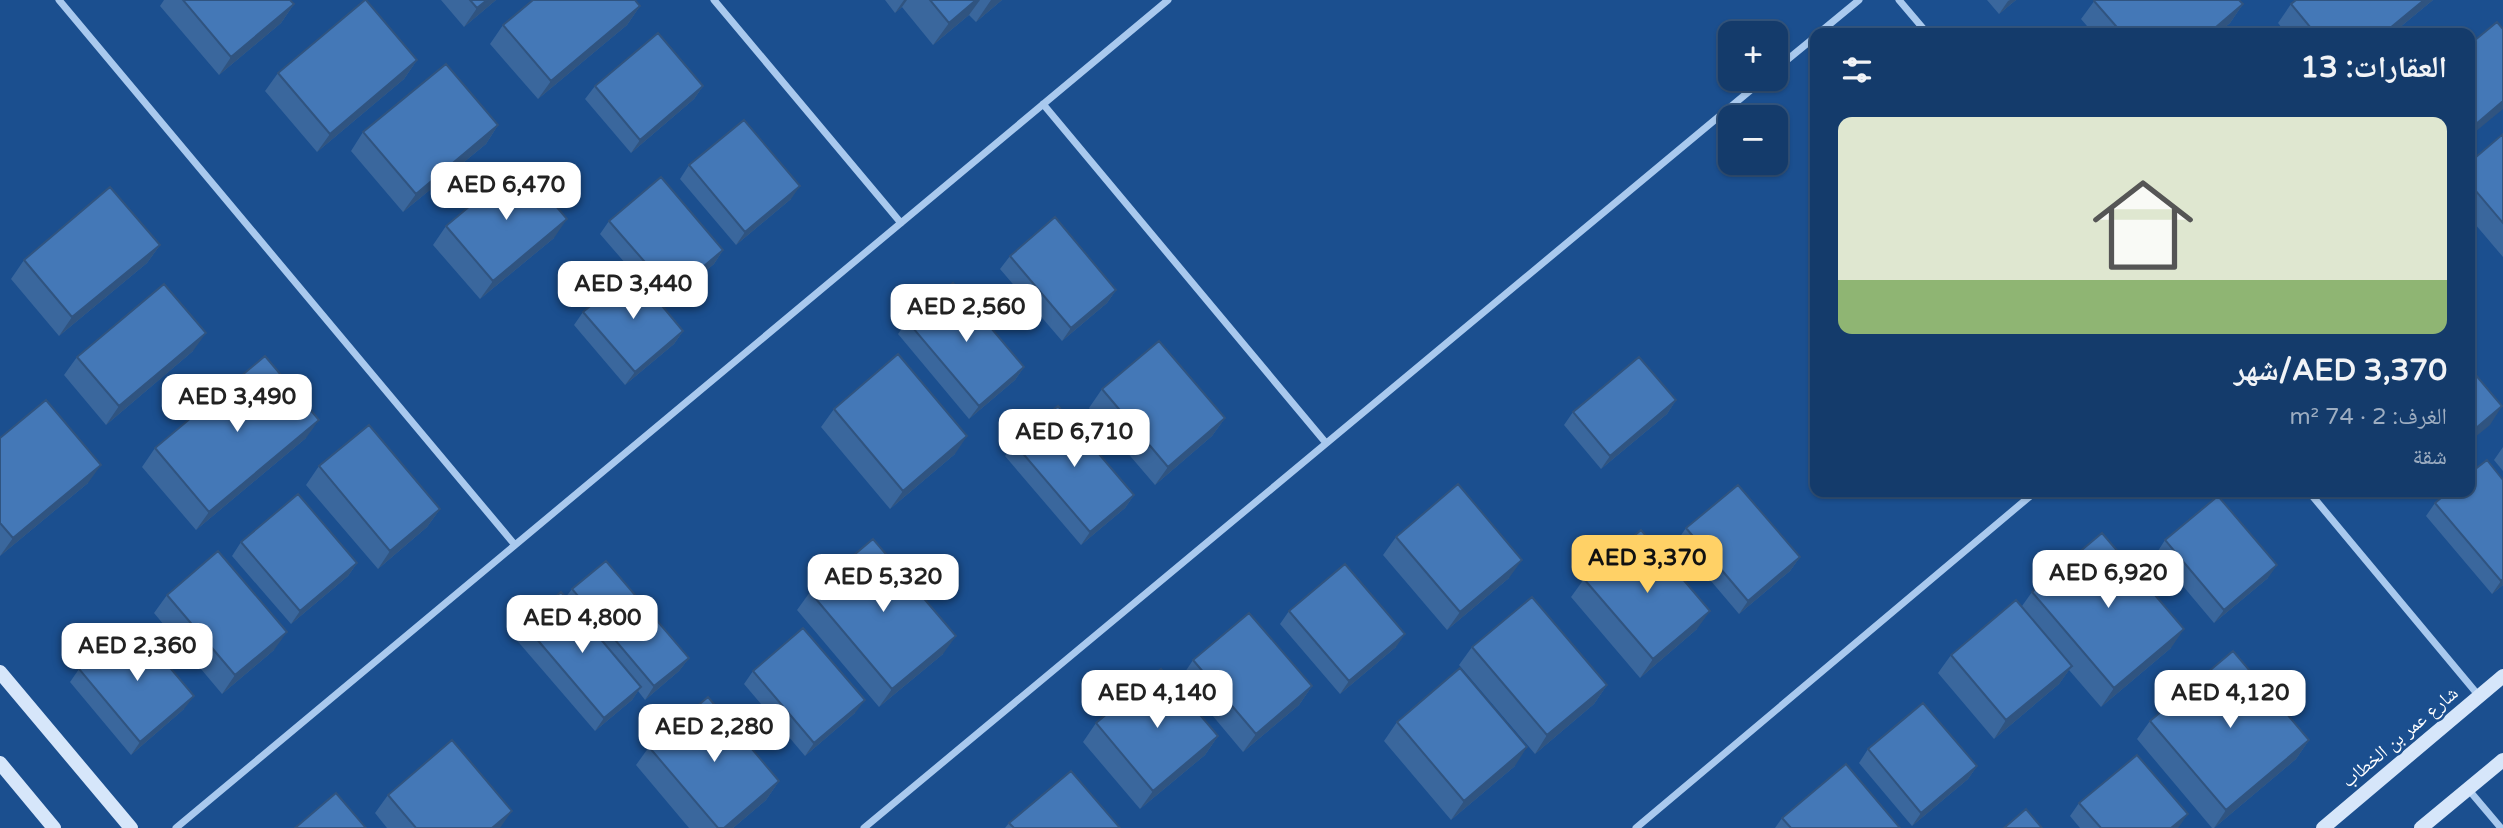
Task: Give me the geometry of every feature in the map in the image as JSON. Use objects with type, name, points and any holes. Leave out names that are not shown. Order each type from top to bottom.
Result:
[{"type":"street","points":[[59,0],[515,545]]},
{"type":"street","points":[[714,0],[901,223]]},
{"type":"street","points":[[176,828],[1168,0]]},
{"type":"street","points":[[1825,28],[1859,0]]},
{"type":"street","points":[[1899,0],[1923,28]]},
{"type":"street","points":[[1788,59],[1810,41]]},
{"type":"street","points":[[864,828],[1750,91]]},
{"type":"street","points":[[1043,104],[1326,443]]},
{"type":"street","points":[[1636,828],[2029,497]]},
{"type":"street","points":[[2313,497],[2479,696]]},
{"type":"street","points":[[0,671],[131,828]]},
{"type":"street","name":"شارع عمر بن الخطاب","points":[[2323,828],[2503,676]]},
{"type":"street","points":[[2421,828],[2503,760]]},
{"type":"street","points":[[0,763],[54,828]]},
{"type":"street","points":[[2468,789],[2501,828]]},
{"type":"building","points":[[183,0],[290,0],[294,4],[231,57]]},
{"type":"building","points":[[365,0],[417,60],[330,134],[278,73]]},
{"type":"building","points":[[470,0],[487,0],[477,8]]},
{"type":"building","points":[[533,0],[635,0],[640,6],[551,81],[503,25]]},
{"type":"building","points":[[930,0],[976,0],[949,23]]},
{"type":"building","points":[[2239,0],[2243,4],[2215,28],[2118,28],[2094,1]]},
{"type":"building","points":[[2296,0],[2424,0],[2390,28],[2311,28],[2291,4]]},
{"type":"building","points":[[2497,22],[2503,29],[2503,101],[2475,125],[2475,40]]},
{"type":"building","points":[[658,33],[703,86],[640,140],[595,86]]},
{"type":"building","points":[[446,64],[498,125],[416,194],[363,132]]},
{"type":"building","points":[[744,120],[800,186],[745,232],[689,165]]},
{"type":"building","points":[[2503,134],[2503,223],[2475,190],[2475,158]]},
{"type":"building","points":[[520,164],[567,219],[493,281],[446,226]]},
{"type":"building","points":[[661,177],[723,250],[672,293],[609,221]]},
{"type":"building","points":[[110,187],[160,245],[72,317],[24,260]]},
{"type":"building","points":[[1055,217],[1116,290],[1071,328],[1010,256]]},
{"type":"building","points":[[633,271],[683,331],[635,372],[583,312]]},
{"type":"building","points":[[953,283],[1024,367],[979,406],[907,321]]},
{"type":"building","points":[[164,284],[206,333],[119,406],[77,357]]},
{"type":"building","points":[[1159,341],[1225,418],[1168,467],[1102,389]]},
{"type":"building","points":[[898,354],[967,436],[903,491],[834,409]]},
{"type":"building","points":[[265,356],[319,420],[209,512],[155,448]]},
{"type":"building","points":[[1639,357],[1676,400],[1610,456],[1573,412]]},
{"type":"building","points":[[2475,374],[2502,406],[2475,429]]},
{"type":"building","points":[[46,400],[101,465],[13,538],[0,523],[0,438]]},
{"type":"building","points":[[1058,406],[1134,495],[1090,532],[1014,443]]},
{"type":"building","points":[[369,425],[440,509],[390,551],[319,466]]},
{"type":"building","points":[[2487,460],[2503,480],[2501,581],[2435,503],[2442,497],[2475,497],[2475,469]]},
{"type":"building","points":[[1458,484],[1522,560],[1460,612],[1396,537]]},
{"type":"building","points":[[1738,485],[1800,557],[1748,601],[1686,528]]},
{"type":"building","points":[[298,494],[357,563],[300,611],[241,542]]},
{"type":"building","points":[[2219,497],[2277,565],[2224,610],[2165,540]]},
{"type":"building","points":[[1641,530],[1710,611],[1653,659],[1584,579]]},
{"type":"building","points":[[2102,533],[2184,629],[2114,688],[2032,592]]},
{"type":"building","points":[[873,539],[956,636],[892,689],[810,592]]},
{"type":"building","points":[[218,551],[287,632],[235,675],[167,595]]},
{"type":"building","points":[[606,561],[689,658],[654,686],[572,589]]},
{"type":"building","points":[[1345,564],[1405,634],[1349,681],[1289,611]]},
{"type":"building","points":[[561,592],[641,687],[604,718],[524,624]]},
{"type":"building","points":[[1532,597],[1607,685],[1547,735],[1472,647]]},
{"type":"building","points":[[2016,600],[2072,666],[2006,720],[1951,655]]},
{"type":"building","points":[[1249,613],[1312,686],[1256,734],[1193,660]]},
{"type":"building","points":[[133,624],[194,696],[140,742],[79,669]]},
{"type":"building","points":[[803,628],[865,700],[814,743],[753,671]]},
{"type":"building","points":[[2233,651],[2309,740],[2226,810],[2150,721]]},
{"type":"building","points":[[1460,668],[1527,747],[1464,801],[1397,722]]},
{"type":"building","points":[[1161,669],[1218,736],[1153,791],[1096,723]]},
{"type":"building","points":[[708,697],[779,781],[724,828],[718,828],[649,747]]},
{"type":"building","points":[[1923,703],[1977,766],[1921,813],[1868,749]]},
{"type":"building","points":[[452,740],[512,811],[492,828],[416,828],[388,795]]},
{"type":"building","points":[[2137,755],[2188,814],[2171,828],[2101,828],[2079,803]]},
{"type":"building","points":[[1846,764],[1900,828],[1791,828],[1782,818]]},
{"type":"building","points":[[1071,771],[1120,828],[1014,828],[1009,823]]},
{"type":"building","points":[[336,793],[366,828],[295,828]]},
{"type":"building","points":[[2026,809],[2042,828],[2004,828]]}]
